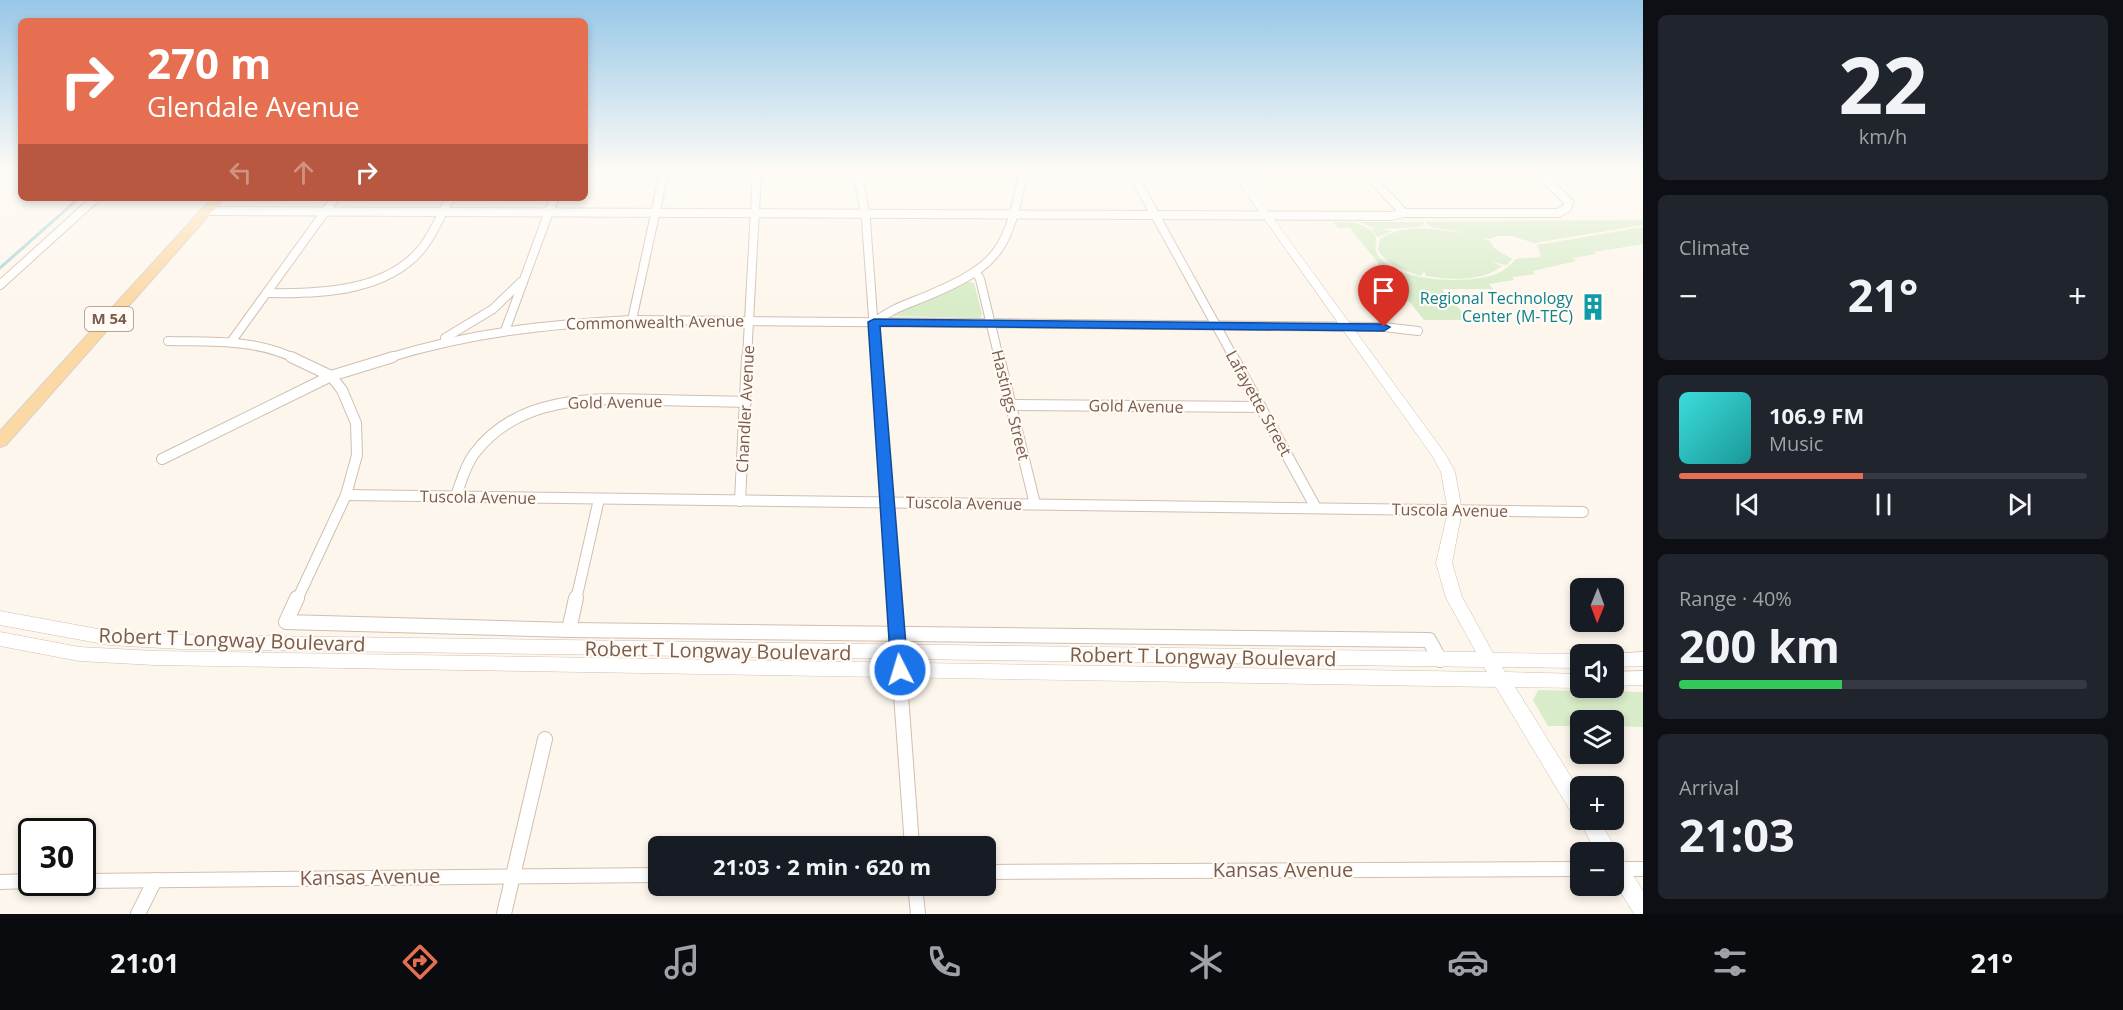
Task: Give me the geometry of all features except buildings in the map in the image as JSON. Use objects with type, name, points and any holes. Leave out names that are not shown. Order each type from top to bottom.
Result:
[{"type":"main road","name":"M 54","points":[[0,441],[202,216]]},
{"type":"street","points":[[0,285],[77,216]]},
{"type":"street","points":[[231,342],[323,216]]},
{"type":"street","points":[[268,293],[319,292],[350,287],[380,277],[405,264],[422,248],[440,216]]},
{"type":"street","points":[[505,331],[548,216]]},
{"type":"street","points":[[632,320],[655,216]]},
{"type":"street","name":"Chandler Avenue","points":[[740,501],[755,216]]},
{"type":"street","points":[[864,216],[911,836]]},
{"type":"street","points":[[874,322],[887,310],[940,291],[976,272],[1003,244],[1013,216]]},
{"type":"street","name":"Lafayette Street","points":[[1155,216],[1316,508]]},
{"type":"street","points":[[1266,216],[1439,455],[1448,472],[1455,511],[1444,562],[1454,598],[1489,661],[1570,792]]},
{"type":"street","points":[[1348,216],[1393,216]]},
{"type":"street","name":"Hastings Street","points":[[976,272],[980,279],[1035,504]]},
{"type":"street","points":[[437,343],[493,309],[522,281]]},
{"type":"street","name":"Commonwealth Avenue","points":[[162,459],[331,376],[437,343],[555,324],[632,320],[874,322],[1384,327],[1419,332]]},
{"type":"street","points":[[168,341],[231,342],[259,346],[285,354],[331,376],[342,390],[356,423],[357,455],[346,495],[286,622],[569,630],[1429,640],[1440,660]]},
{"type":"street","name":"Gold Avenue","points":[[456,496],[466,467],[475,453],[500,429],[534,410],[561,402],[597,399],[746,402]]},
{"type":"street","name":"Gold Avenue","points":[[1011,405],[1261,407]]},
{"type":"street","name":"Tuscola Avenue","points":[[346,495],[1583,512]]},
{"type":"street","points":[[569,630],[599,499]]},
{"type":"street","name":"Robert T Longway Boulevard","points":[[0,618],[109,638],[193,650],[899,661],[1570,681]]},
{"type":"street","name":"Robert T Longway Boulevard","points":[[0,639],[79,654],[155,658],[193,650]]},
{"type":"street","points":[[1624,660],[1643,659]]},
{"type":"street","name":"Robert T Longway Boulevard","points":[[899,661],[1570,661]]},
{"type":"street","points":[[1624,679],[1643,678]]},
{"type":"street","points":[[504,914],[545,739]]},
{"type":"street","points":[[1624,865],[1643,869]]},
{"type":"street","name":"Kansas Avenue","points":[[996,872],[1570,869]]},
{"type":"street","name":"Kansas Avenue","points":[[96,881],[648,874]]},
{"type":"street","points":[[138,914],[155,880]]},
{"type":"street","points":[[1624,880],[1643,910]]},
{"type":"street","points":[[0,882],[18,881]]},
{"type":"street","points":[[916,896],[918,914]]},
{"type":"green space","points":[[1643,220],[1643,225],[1534,243],[1512,236],[1498,236],[1490,239],[1480,237],[1490,241],[1494,248],[1512,259],[1507,265],[1491,262],[1502,266],[1476,277],[1426,276],[1424,271],[1421,276],[1391,264],[1378,250],[1380,239],[1399,230],[1421,228],[1464,233],[1431,227],[1425,222]]},
{"type":"green space","points":[[1333,222],[1357,224],[1367,228],[1376,237],[1376,251],[1384,262],[1396,270],[1412,275],[1448,280],[1466,280],[1497,274],[1516,259],[1539,257],[1541,255],[1537,245],[1643,227],[1643,244],[1573,258],[1576,261],[1533,271],[1535,274],[1512,277],[1514,280],[1489,284],[1493,289],[1442,289],[1469,320],[1424,320],[1350,228],[1338,228]]},
{"type":"green space","points":[[1358,222],[1422,222],[1424,224],[1419,227],[1380,229],[1392,231],[1378,237],[1370,228],[1378,229]]},
{"type":"green space","points":[[965,281],[974,283],[982,314],[980,318],[892,316],[891,314]]},
{"type":"green space","points":[[1538,690],[1570,691],[1570,698],[1624,698],[1624,692],[1643,692],[1643,727],[1624,726],[1624,710],[1570,710],[1570,726],[1548,726],[1533,700]]},
{"type":"waterway","points":[[0,268],[59,216]]},
{"type":"place","name":"Regional Technology Center (M-TEC)","points":[[1593,307]]},
{"type":"route","points":[[900,670],[874,322],[1384,327]]}]
